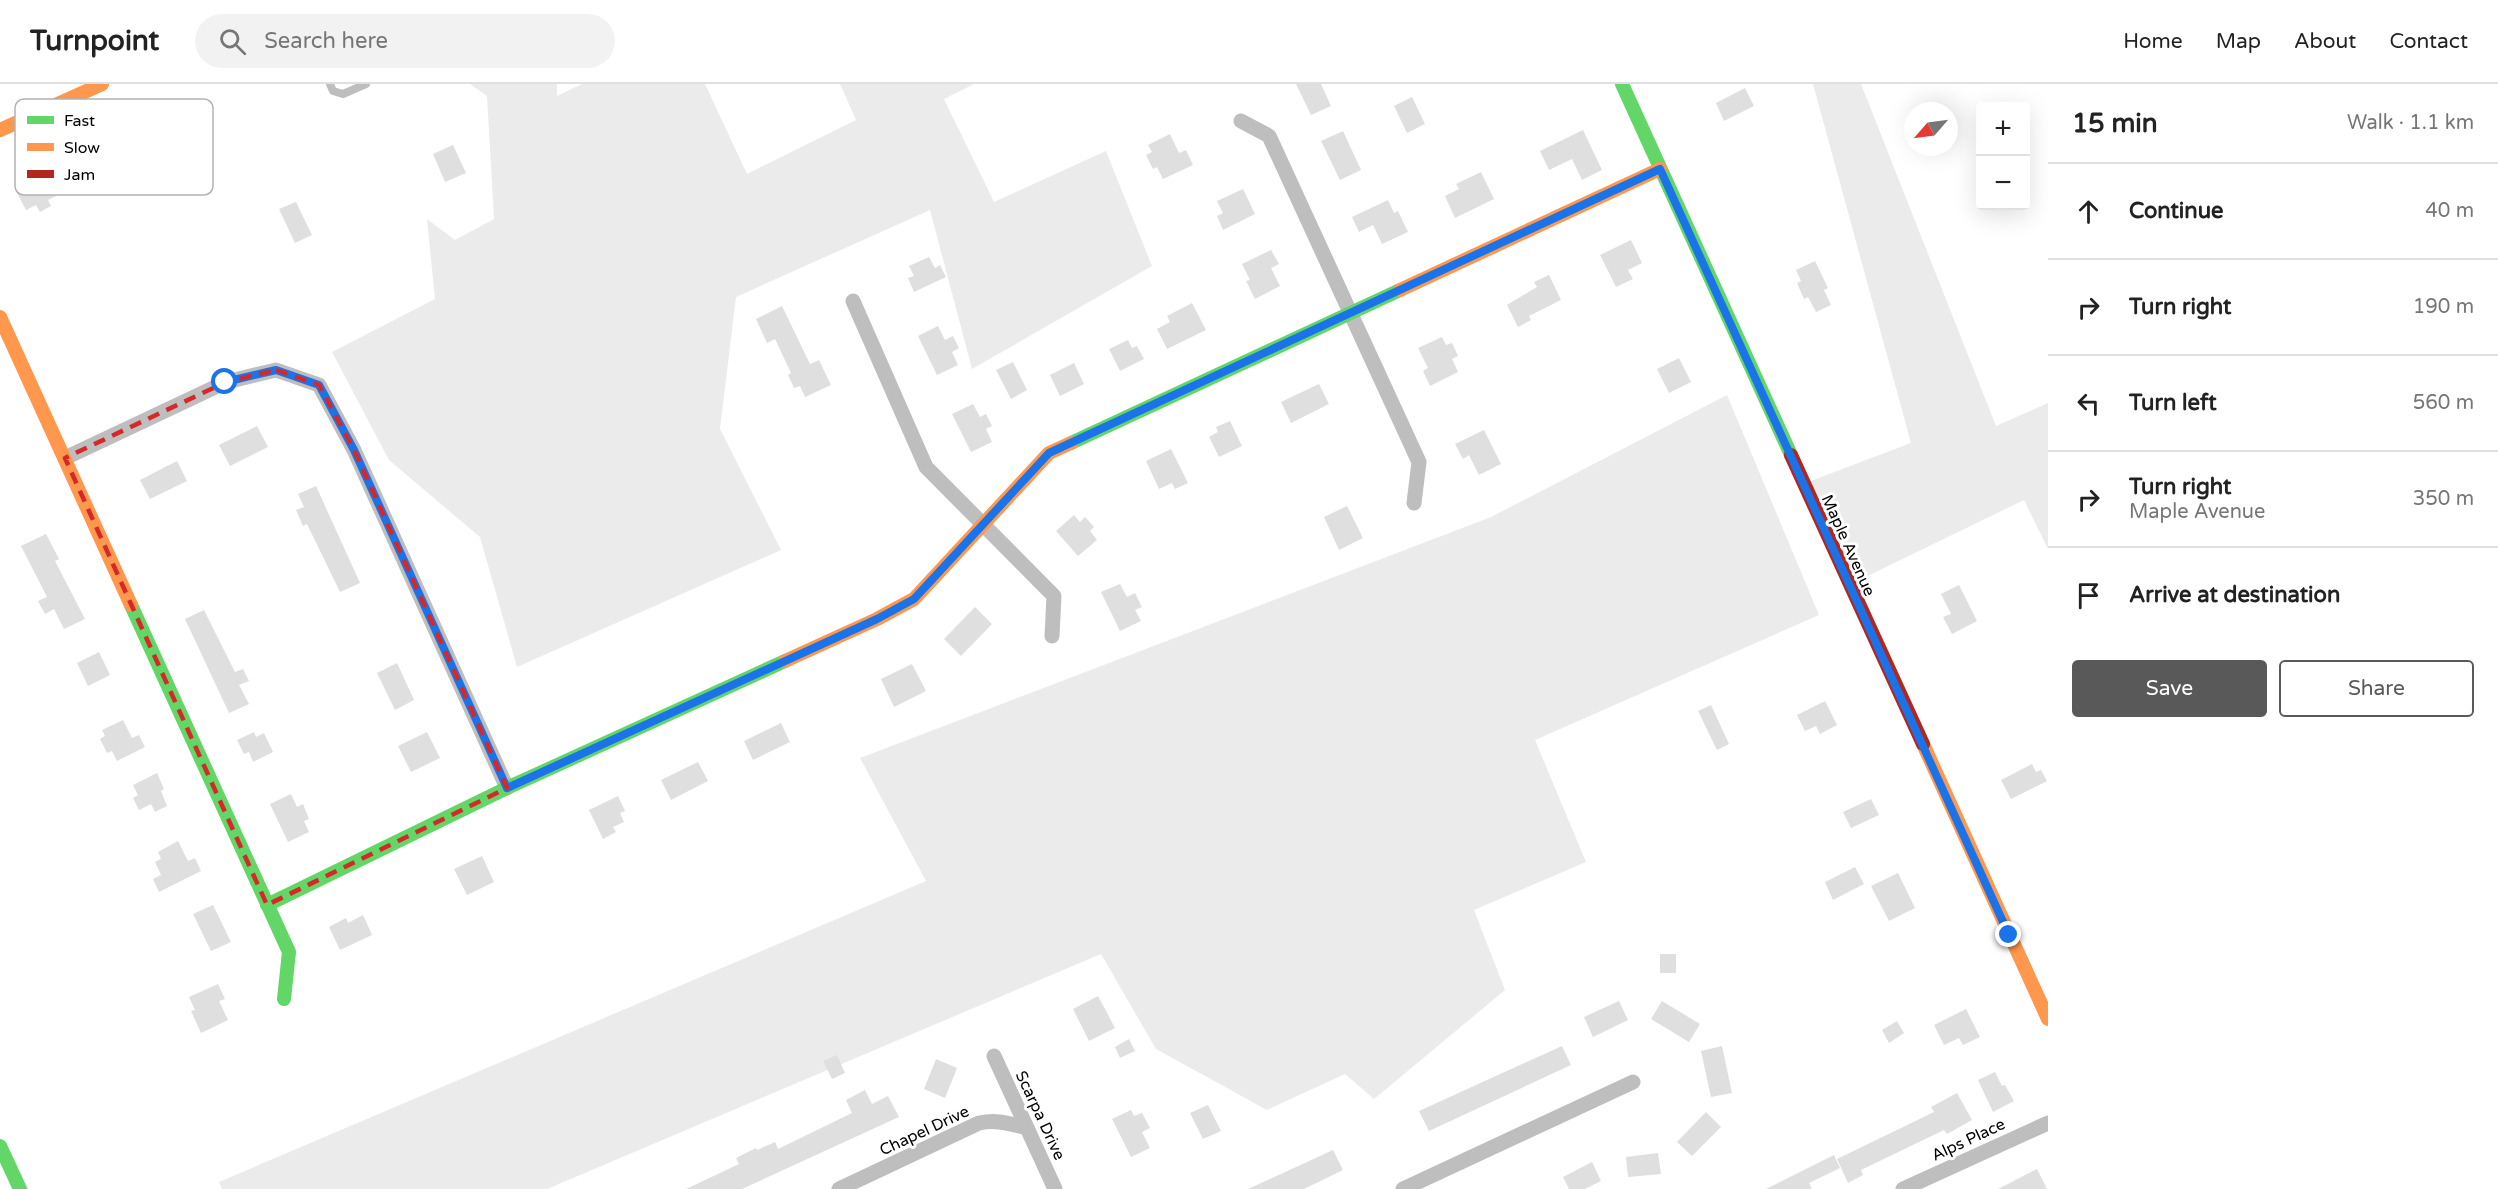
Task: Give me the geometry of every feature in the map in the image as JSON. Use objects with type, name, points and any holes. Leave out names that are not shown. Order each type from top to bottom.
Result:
[{"type":"street","points":[[69,99],[102,84]]},
{"type":"street","name":"Maple Avenue","points":[[1622,84],[2048,1019]]},
{"type":"street","points":[[1241,122],[1269,136],[1419,462],[1414,503]]},
{"type":"street","points":[[0,130],[15,123]]},
{"type":"street","points":[[267,904],[507,788],[866,624],[914,599],[1049,453],[1660,169]]},
{"type":"street","points":[[853,301],[926,467],[1054,596],[1052,636]]},
{"type":"street","points":[[0,318],[289,952],[284,999]]},
{"type":"street","points":[[65,458],[225,382],[276,370],[319,385],[354,450],[507,788]]},
{"type":"street","name":"Scarpa Drive","points":[[994,1056],[1055,1189]]},
{"type":"street","points":[[1403,1189],[1633,1082]]},
{"type":"street","name":"Chapel Drive","points":[[839,1189],[979,1123],[993,1120],[1005,1121],[1028,1128]]},
{"type":"street","name":"Alps Place","points":[[1903,1189],[2048,1123]]},
{"type":"street","points":[[0,1146],[4,1164],[20,1189]]},
{"type":"lane","points":[[330,84],[333,91],[343,94],[366,84]]},
{"type":"highlighted area","points":[[276,370],[319,385],[354,450],[507,788],[267,905],[65,458],[226,382]]},
{"type":"shaded area","points":[[470,84],[557,84],[557,96],[582,84],[705,84],[747,174],[856,120],[840,84],[974,84],[944,99],[994,202],[1106,151],[1152,266],[972,369],[930,210],[736,297],[720,429],[781,550],[517,667],[480,537],[389,460],[332,352],[435,299],[427,219],[455,240],[494,219],[487,96]]},
{"type":"shaded area","points":[[1813,84],[1861,84],[1996,426],[2048,403],[2048,549],[2024,500],[1847,586],[1800,485],[1911,443]]},
{"type":"shaded area","points":[[1727,395],[1819,615],[1535,740],[1586,862],[1474,910],[1505,990],[1374,1099],[1345,1074],[1267,1110],[1156,1049],[1101,954],[547,1189],[222,1189],[219,1182],[926,881],[860,758],[1491,517]]},
{"type":"building","points":[[1296,84],[1321,84],[1331,106],[1311,115]]},
{"type":"building","points":[[1745,88],[1754,106],[1724,121],[1716,103]]},
{"type":"building","points":[[1412,97],[1425,124],[1407,133],[1394,106]]},
{"type":"building","points":[[1583,130],[1602,170],[1582,180],[1572,159],[1549,170],[1540,151]]},
{"type":"building","points":[[1343,131],[1361,170],[1340,180],[1321,141]]},
{"type":"building","points":[[1170,134],[1179,153],[1186,150],[1193,165],[1163,179],[1157,167],[1153,169],[1146,155],[1152,152],[1148,145]]},
{"type":"building","points":[[453,145],[466,173],[445,182],[433,154]]},
{"type":"building","points":[[1481,172],[1494,199],[1455,218],[1445,196],[1459,189],[1456,184]]},
{"type":"building","points":[[1243,189],[1255,214],[1223,230],[1217,216],[1223,213],[1217,201]]},
{"type":"building","points":[[18,195],[58,195],[48,200],[51,206],[40,212],[36,205],[26,210]]},
{"type":"building","points":[[1388,200],[1394,213],[1398,211],[1408,232],[1382,244],[1373,225],[1359,232],[1352,217]]},
{"type":"building","points":[[296,202],[312,235],[295,243],[279,209]]},
{"type":"building","points":[[1631,240],[1642,263],[1628,270],[1633,279],[1616,287],[1600,255]]},
{"type":"building","points":[[1271,250],[1279,264],[1271,268],[1280,286],[1255,299],[1246,281],[1250,280],[1242,264]]},
{"type":"building","points":[[929,257],[935,268],[940,265],[946,277],[914,292],[908,278],[914,276],[909,266]]},
{"type":"building","points":[[1815,261],[1828,288],[1824,290],[1831,305],[1816,312],[1808,297],[1804,299],[1797,283],[1801,281],[1796,270]]},
{"type":"building","points":[[1549,275],[1561,300],[1529,316],[1531,320],[1518,327],[1507,305],[1537,287],[1534,282]]},
{"type":"building","points":[[1192,303],[1206,330],[1167,349],[1157,329],[1170,322],[1167,316]]},
{"type":"building","points":[[782,306],[810,364],[819,360],[831,385],[805,397],[800,386],[794,388],[788,375],[791,373],[775,339],[767,343],[756,319]]},
{"type":"building","points":[[938,326],[945,340],[953,336],[959,348],[952,352],[958,365],[937,375],[918,336]]},
{"type":"building","points":[[1442,337],[1446,345],[1452,343],[1458,356],[1452,359],[1458,372],[1430,386],[1423,371],[1428,368],[1418,348]]},
{"type":"building","points":[[1128,340],[1132,348],[1137,346],[1144,359],[1120,371],[1109,349]]},
{"type":"building","points":[[1679,358],[1691,382],[1669,393],[1657,369]]},
{"type":"building","points":[[1013,362],[1027,390],[1011,399],[996,370]]},
{"type":"building","points":[[1074,363],[1084,384],[1060,396],[1050,375]]},
{"type":"building","points":[[1319,384],[1329,404],[1291,423],[1281,402]]},
{"type":"building","points":[[973,404],[980,417],[986,414],[992,426],[986,429],[992,442],[971,452],[952,414]]},
{"type":"building","points":[[1230,421],[1242,446],[1219,457],[1209,437],[1218,432],[1216,427]]},
{"type":"building","points":[[257,426],[268,447],[230,466],[219,445]]},
{"type":"building","points":[[1484,430],[1501,464],[1479,475],[1469,455],[1463,459],[1455,444]]},
{"type":"building","points":[[1171,449],[1188,483],[1175,489],[1172,483],[1159,489],[1146,461]]},
{"type":"building","points":[[177,461],[187,481],[150,499],[140,480]]},
{"type":"building","points":[[316,486],[360,583],[340,592],[307,524],[303,526],[296,510],[304,507],[298,494]]},
{"type":"building","points":[[1347,506],[1363,538],[1339,550],[1324,517]]},
{"type":"building","points":[[1074,515],[1080,522],[1085,517],[1094,527],[1090,531],[1097,540],[1078,556],[1056,531]]},
{"type":"building","points":[[46,534],[59,559],[55,561],[85,619],[64,629],[54,609],[45,614],[38,601],[47,597],[21,546]]},
{"type":"building","points":[[1120,584],[1127,597],[1135,593],[1142,607],[1135,610],[1141,621],[1120,631],[1101,592]]},
{"type":"building","points":[[1959,585],[1977,621],[1952,634],[1943,617],[1951,614],[1941,594]]},
{"type":"building","points":[[975,607],[992,624],[961,656],[944,639]]},
{"type":"building","points":[[204,610],[235,672],[243,669],[249,681],[239,685],[249,704],[229,713],[185,619]]},
{"type":"building","points":[[99,652],[110,675],[88,686],[77,663]]},
{"type":"building","points":[[397,663],[414,700],[395,710],[377,673]]},
{"type":"building","points":[[912,664],[926,691],[894,707],[881,679]]},
{"type":"building","points":[[1825,701],[1837,725],[1820,734],[1816,726],[1805,731],[1797,715]]},
{"type":"building","points":[[1711,705],[1729,744],[1717,750],[1698,711]]},
{"type":"building","points":[[123,720],[132,738],[139,735],[145,747],[117,761],[112,751],[107,753],[100,739],[105,736],[102,730]]},
{"type":"building","points":[[781,723],[790,742],[753,760],[744,741]]},
{"type":"building","points":[[254,732],[256,737],[264,733],[273,752],[253,762],[249,752],[244,754],[237,740]]},
{"type":"building","points":[[427,732],[440,758],[411,772],[398,746]]},
{"type":"building","points":[[698,762],[708,781],[671,800],[661,780]]},
{"type":"building","points":[[2032,764],[2036,772],[2041,770],[2047,781],[2011,799],[2001,780]]},
{"type":"building","points":[[157,773],[164,789],[161,791],[167,806],[155,812],[151,804],[139,810],[133,798],[138,795],[133,785]]},
{"type":"building","points":[[291,794],[297,807],[303,804],[309,819],[304,821],[309,832],[288,842],[270,804]]},
{"type":"building","points":[[618,796],[625,811],[620,813],[624,822],[613,827],[616,832],[603,839],[589,810]]},
{"type":"building","points":[[1871,799],[1879,815],[1851,828],[1843,812]]},
{"type":"building","points":[[178,841],[188,861],[195,858],[201,871],[159,892],[153,879],[161,875],[155,862],[161,859],[158,852]]},
{"type":"building","points":[[482,856],[494,882],[467,895],[454,869]]},
{"type":"building","points":[[1855,867],[1864,884],[1833,900],[1825,882]]},
{"type":"building","points":[[1898,873],[1915,908],[1889,921],[1871,886]]},
{"type":"building","points":[[213,905],[231,942],[211,951],[193,914]]},
{"type":"building","points":[[363,915],[372,935],[340,950],[329,927],[346,918],[348,923]]},
{"type":"building","points":[[1660,954],[1676,954],[1676,973],[1660,973]]},
{"type":"building","points":[[218,984],[225,999],[219,1001],[228,1020],[201,1033],[191,1011],[195,1010],[189,997]]},
{"type":"building","points":[[1098,996],[1115,1028],[1089,1041],[1073,1009]]},
{"type":"building","points":[[1619,1001],[1628,1020],[1593,1037],[1584,1017]]},
{"type":"building","points":[[1662,1001],[1700,1024],[1689,1042],[1651,1019]]},
{"type":"building","points":[[1966,1009],[1980,1037],[1963,1045],[1959,1038],[1944,1045],[1934,1025]]},
{"type":"building","points":[[1897,1021],[1904,1033],[1889,1043],[1882,1030]]},
{"type":"building","points":[[1129,1039],[1135,1051],[1120,1058],[1115,1047]]},
{"type":"building","points":[[1562,1046],[1571,1065],[1429,1131],[1419,1111]]},
{"type":"building","points":[[1722,1046],[1732,1093],[1711,1097],[1701,1051]]},
{"type":"building","points":[[837,1055],[845,1073],[832,1079],[823,1061]]},
{"type":"building","points":[[936,1059],[957,1068],[945,1098],[924,1089]]},
{"type":"building","points":[[1995,1072],[2002,1086],[2005,1085],[2014,1101],[1993,1112],[1978,1080]]},
{"type":"building","points":[[865,1090],[872,1104],[888,1096],[899,1117],[742,1189],[686,1189],[739,1164],[736,1158],[756,1148],[757,1150],[775,1142],[778,1149],[852,1113],[846,1100]]},
{"type":"building","points":[[1957,1093],[1972,1120],[1947,1134],[1944,1130],[1861,1170],[1863,1175],[1848,1183],[1837,1159],[1934,1112],[1931,1107]]},
{"type":"building","points":[[1208,1105],[1221,1131],[1203,1139],[1190,1113]]},
{"type":"building","points":[[1131,1110],[1134,1116],[1142,1113],[1150,1128],[1142,1132],[1150,1148],[1131,1157],[1112,1119]]},
{"type":"building","points":[[1706,1112],[1721,1127],[1692,1156],[1677,1142]]},
{"type":"building","points":[[1333,1150],[1343,1170],[1304,1189],[1248,1189]]},
{"type":"building","points":[[1658,1153],[1661,1174],[1628,1177],[1626,1157]]},
{"type":"building","points":[[1834,1155],[1840,1168],[1809,1183],[1812,1189],[1766,1189]]},
{"type":"building","points":[[1592,1162],[1601,1181],[1585,1189],[1569,1189],[1563,1177]]},
{"type":"building","points":[[2037,1169],[2047,1189],[1998,1189]]},
{"type":"traffic: fast","points":[[1622,84],[1791,455]]},
{"type":"traffic: fast","points":[[1071,443],[1400,290]]},
{"type":"traffic: fast","points":[[131,605],[289,952],[284,999]]},
{"type":"traffic: fast","points":[[267,905],[507,788],[785,661]]},
{"type":"traffic: fast","points":[[0,1146],[20,1189]]},
{"type":"traffic: slow","points":[[69,99],[102,84]]},
{"type":"traffic: slow","points":[[0,130],[15,123]]},
{"type":"traffic: slow","points":[[1400,290],[1660,169]]},
{"type":"traffic: slow","points":[[0,317],[131,605]]},
{"type":"traffic: slow","points":[[785,661],[877,619],[914,599],[1049,453],[1071,443]]},
{"type":"traffic: slow","points":[[1923,744],[2048,1019]]},
{"type":"traffic: jam","points":[[1791,455],[1923,744]]},
{"type":"route","points":[[225,382],[276,370],[319,385],[354,450],[507,788],[877,619],[914,599],[1049,453],[1660,169],[2009,935]]}]
